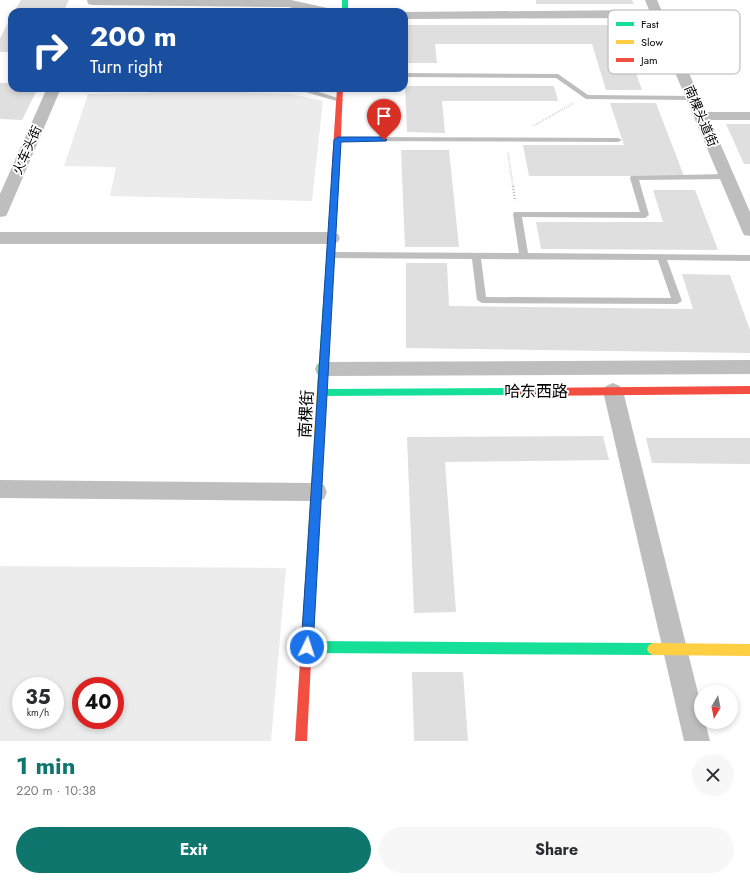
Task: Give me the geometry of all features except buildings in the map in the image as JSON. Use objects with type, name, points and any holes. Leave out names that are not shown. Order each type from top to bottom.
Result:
[{"type":"street","name":"南棵头道街","points":[[651,0],[656,10]]},
{"type":"street","points":[[90,4],[107,8]]},
{"type":"street","points":[[90,4],[288,4],[308,8]]},
{"type":"street","points":[[408,15],[608,14]]},
{"type":"street","name":"南棵头道街","points":[[683,74],[750,231]]},
{"type":"street","name":"火车头街","points":[[0,212],[52,92]]},
{"type":"street","name":"南棵街","points":[[301,741],[340,92]]},
{"type":"street","points":[[701,116],[750,116]]},
{"type":"street","points":[[0,238],[332,238]]},
{"type":"street","name":"哈东西路","points":[[324,369],[750,367]]},
{"type":"street","name":"哈东西路","points":[[322,393],[750,390]]},
{"type":"street","points":[[613,391],[697,741]]},
{"type":"street","points":[[0,489],[316,492]]},
{"type":"street","points":[[307,647],[750,650]]},
{"type":"lane","points":[[408,75],[558,76],[586,97],[693,98]]},
{"type":"lane","points":[[312,92],[340,100]]},
{"type":"lane","points":[[338,140],[618,140]]},
{"type":"lane","points":[[524,256],[517,214],[645,215],[634,178],[727,177]]},
{"type":"lane","points":[[330,255],[750,258]]},
{"type":"lane","points":[[476,256],[482,300],[677,301],[661,257]]},
{"type":"shaded area","points":[[237,92],[291,94],[323,101],[312,201],[110,196],[116,167],[64,166],[88,94]]},
{"type":"shaded area","points":[[0,566],[286,568],[271,741],[0,741]]},
{"type":"traffic: fast","points":[[345,0],[345,8]]},
{"type":"traffic: fast","points":[[322,388],[335,180]]},
{"type":"traffic: fast","points":[[322,393],[524,392]]},
{"type":"traffic: fast","points":[[307,647],[653,649]]},
{"type":"traffic: slow","points":[[310,582],[322,388]]},
{"type":"traffic: slow","points":[[653,649],[750,650]]},
{"type":"traffic: jam","points":[[335,180],[340,92]]},
{"type":"traffic: jam","points":[[524,392],[750,390]]},
{"type":"traffic: jam","points":[[301,741],[310,582]]},
{"type":"route","points":[[307,647],[338,140],[384,140]]}]
